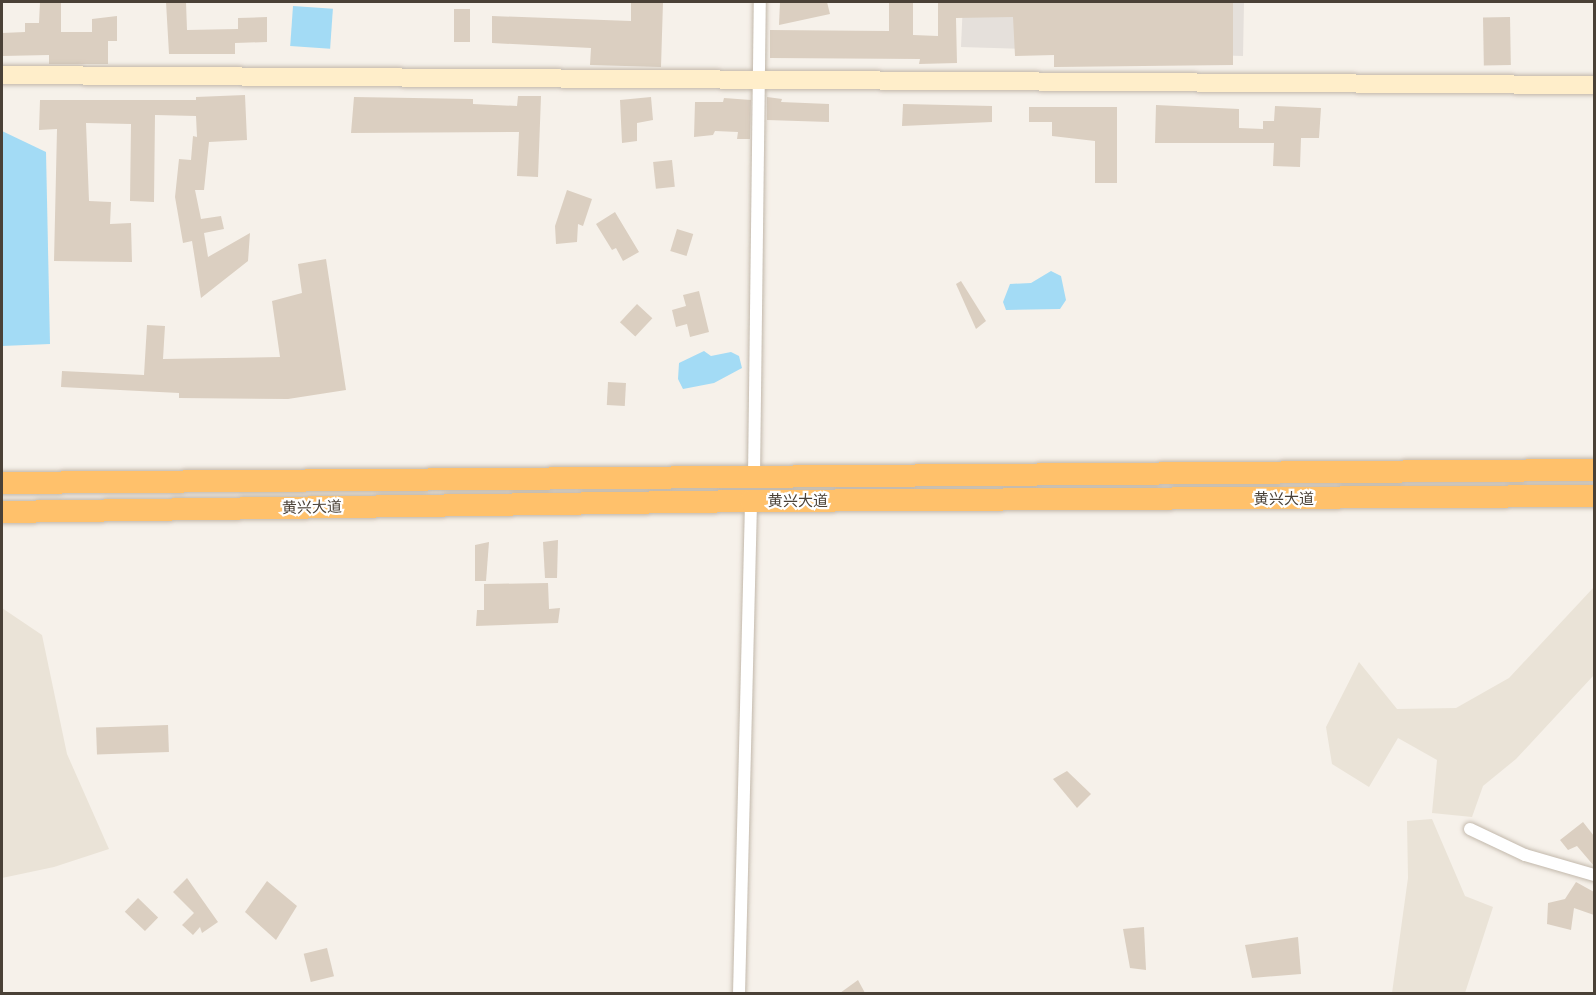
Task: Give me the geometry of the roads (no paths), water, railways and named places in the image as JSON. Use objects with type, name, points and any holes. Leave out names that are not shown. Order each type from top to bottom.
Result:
[{"type":"highway","name":"黄兴大道","points":[[2,483],[1594,470]]},
{"type":"highway","name":"黄兴大道","points":[[2,512],[751,501],[1594,496]]},
{"type":"street","points":[[754,476],[760,2]]},
{"type":"street","points":[[2,75],[1594,86]]},
{"type":"street","points":[[739,993],[751,501]]},
{"type":"street","points":[[1470,829],[1525,855],[1594,875]]},
{"type":"water","points":[[293,6],[333,9],[330,49],[290,46]]},
{"type":"water","points":[[2,131],[46,152],[50,344],[2,346]]},
{"type":"water","points":[[1051,271],[1061,276],[1066,300],[1060,309],[1006,310],[1003,302],[1010,284],[1031,283]]},
{"type":"water","points":[[704,351],[711,356],[731,352],[739,356],[742,368],[714,383],[683,389],[678,379],[679,363]]}]
